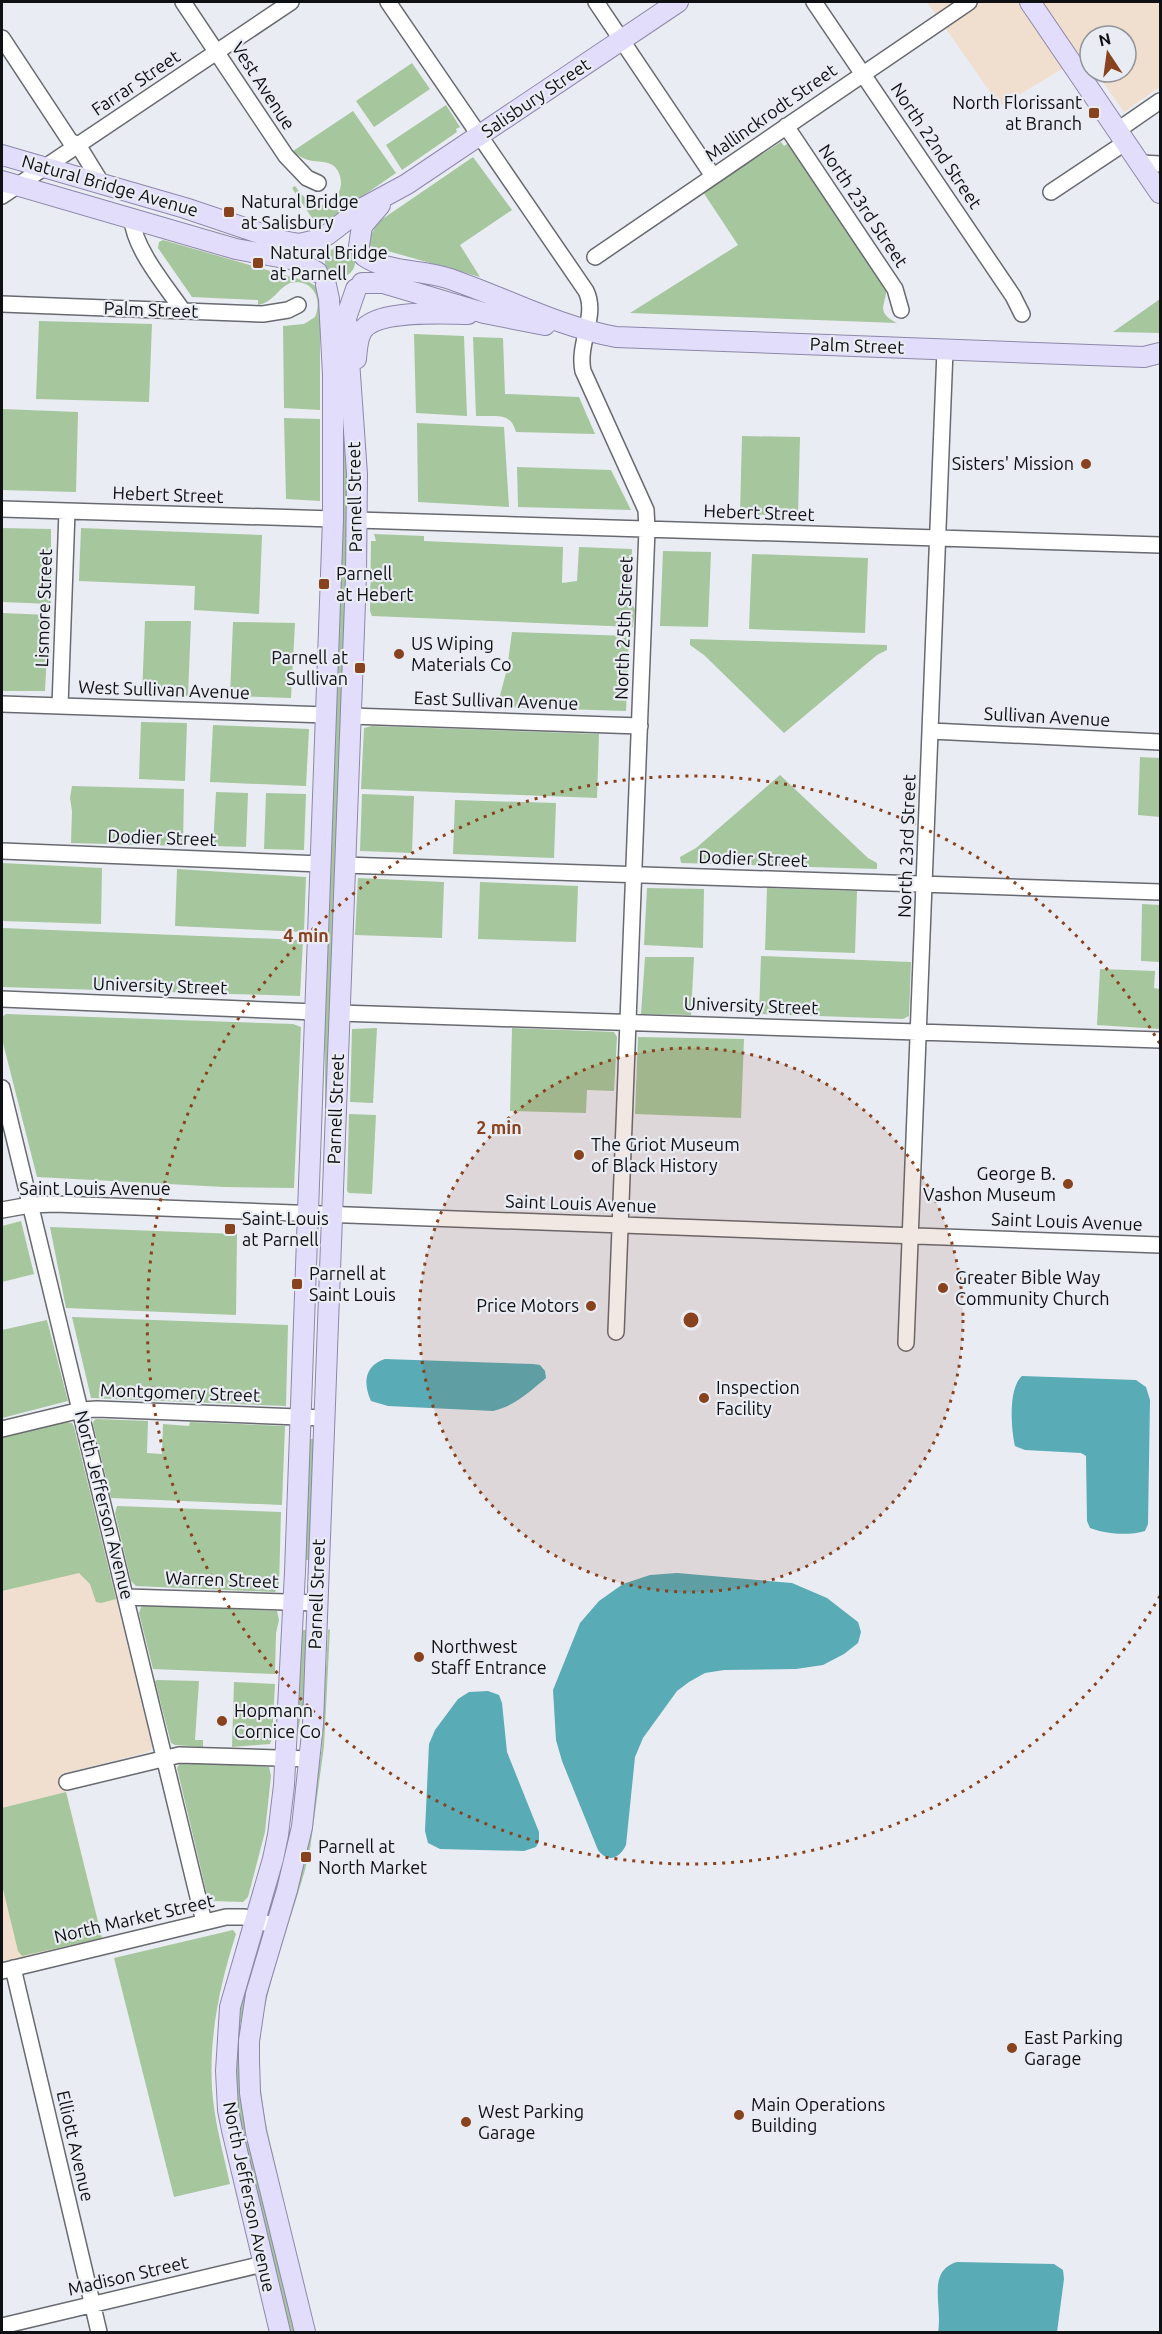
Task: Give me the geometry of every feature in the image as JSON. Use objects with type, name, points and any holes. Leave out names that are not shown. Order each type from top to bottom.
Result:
[{"type":"main road","name":"Salisbury Street","points":[[324,237],[361,209],[393,193],[678,2]]},
{"type":"main road","points":[[1030,2],[1161,193]]},
{"type":"main road","name":"Natural Bridge Avenue","points":[[2,155],[185,208],[292,243],[306,243],[324,237]]},
{"type":"main road","points":[[2,164],[43,167]]},
{"type":"main road","points":[[7,187],[76,189],[141,206],[185,208]]},
{"type":"main road","name":"Natural Bridge Avenue","points":[[7,187],[132,219],[243,251],[295,260],[322,278]]},
{"type":"main road","name":"Salisbury Street","points":[[361,251],[360,234],[366,220],[393,193]]},
{"type":"main road","points":[[344,234],[361,251],[385,268],[429,274],[450,280],[578,329],[484,313],[383,283],[343,291],[322,278],[314,255],[324,237],[344,234]]},
{"type":"main road","points":[[359,286],[365,270],[361,251]]},
{"type":"main road","name":"Parnell Street","points":[[254,1919],[278,1835],[286,1757],[293,1602],[333,519],[333,375],[329,299],[322,278]]},
{"type":"main road","name":"Parnell Street","points":[[276,1926],[302,1827],[310,1759],[357,520],[346,318],[359,286]]},
{"type":"main road","points":[[352,400],[358,343],[363,330],[370,323],[399,316],[484,313]]},
{"type":"main road","name":"Palm Street","points":[[578,329],[630,338],[1155,357]]},
{"type":"main road","points":[[314,1068],[322,1135],[323,1192],[326,1206],[332,1215]]},
{"type":"main road","name":"North Jefferson Avenue","points":[[254,1919],[230,2007],[226,2050],[226,2091],[232,2130],[280,2332]]},
{"type":"main road","name":"North Jefferson Avenue","points":[[276,1926],[261,1975],[252,2016],[249,2077],[256,2133],[305,2332]]},
{"type":"street","name":"Vest Avenue","points":[[183,2],[286,156],[307,178],[318,183]]},
{"type":"street","name":"Farrar Street","points":[[7,187],[78,145],[291,2]]},
{"type":"street","name":"North 25th Street","points":[[388,2],[586,291],[591,304],[578,329],[583,371],[644,501],[647,529],[616,1332]]},
{"type":"street","points":[[596,2],[713,176]]},
{"type":"street","name":"North 22nd Street","points":[[814,2],[1013,296],[1022,314]]},
{"type":"street","name":"Mallinckrodt Street","points":[[595,257],[969,2]]},
{"type":"street","points":[[2,38],[70,141],[78,145],[102,184]]},
{"type":"street","points":[[1051,192],[1122,136],[1161,101]]},
{"type":"street","name":"North 23rd Street","points":[[786,126],[895,289],[901,310]]},
{"type":"street","points":[[1141,163],[1161,164]]},
{"type":"street","points":[[132,219],[140,246],[183,311]]},
{"type":"street","name":"Palm Street","points":[[2,304],[263,315],[288,310],[298,305]]},
{"type":"street","name":"North 23rd Street","points":[[906,1343],[945,350]]},
{"type":"street","name":"Hebert Street","points":[[2,509],[333,519]]},
{"type":"street","name":"Lismore Street","points":[[60,706],[67,511]]},
{"type":"street","name":"Hebert Street","points":[[357,520],[1161,545]]},
{"type":"street","name":"West Sullivan Avenue","points":[[2,704],[326,715]]},
{"type":"street","name":"East Sullivan Avenue","points":[[351,716],[640,726]]},
{"type":"street","name":"Sullivan Avenue","points":[[931,731],[1161,742]]},
{"type":"street","name":"Dodier Street","points":[[2,852],[321,864]]},
{"type":"street","name":"Dodier Street","points":[[344,865],[1161,892]]},
{"type":"street","name":"University Street","points":[[2,999],[316,1012]]},
{"type":"street","name":"University Street","points":[[339,1013],[629,1021],[1161,1041]]},
{"type":"street","name":"North Jefferson Avenue","points":[[2,1088],[204,1922]]},
{"type":"street","name":"Saint Louis Avenue","points":[[2,1210],[30,1204],[1161,1245]]},
{"type":"street","name":"Montgomery Street","points":[[2,1429],[81,1410],[97,1409],[324,1418]]},
{"type":"street","name":"Warren Street","points":[[126,1597],[317,1603]]},
{"type":"street","points":[[67,1782],[184,1754],[310,1759]]},
{"type":"street","name":"North Market Street","points":[[7,1970],[233,1916],[254,1919],[276,1926]]},
{"type":"street","name":"Elliott Avenue","points":[[7,1970],[99,2332]]},
{"type":"street","name":"Madison Street","points":[[2,2326],[263,2264]]},
{"type":"shaded area","points":[[927,2],[1160,2],[1160,87],[1124,112],[1104,84],[1138,84],[1138,24],[1078,24],[1078,61],[1000,106]]},
{"type":"shaded area","points":[[64,1422],[72,1423],[74,1427],[152,1746],[151,1750],[145,1753],[62,1774],[102,1938],[2,1962],[2,1438]]},
{"type":"green space","points":[[412,63],[430,89],[374,127],[356,101]]},
{"type":"green space","points":[[446,105],[460,127],[456,129],[457,132],[402,170],[386,145]]},
{"type":"green space","points":[[353,111],[396,173],[318,227],[292,188],[295,186],[306,198],[316,204],[325,204],[338,194],[341,185],[340,176],[331,164],[305,159],[293,151]]},
{"type":"green space","points":[[781,142],[784,146],[789,143],[886,285],[883,307],[885,315],[897,323],[630,313],[738,245],[703,192]]},
{"type":"green space","points":[[473,157],[512,210],[460,245],[480,277],[370,246],[371,235],[378,222]]},
{"type":"green space","points":[[163,240],[309,282],[317,287],[320,295],[320,410],[284,408],[283,326],[304,324],[315,317],[318,303],[314,291],[298,282],[290,283],[268,301],[258,305],[258,300],[192,297],[158,248],[159,242]]},
{"type":"green space","points":[[340,247],[346,248],[354,256],[354,268],[346,276],[340,277],[334,276],[326,268],[325,262],[326,256],[334,248]]},
{"type":"green space","points":[[1160,299],[1160,333],[1113,332]]},
{"type":"green space","points":[[39,321],[152,324],[149,402],[36,399]]},
{"type":"green space","points":[[414,334],[464,336],[467,416],[416,413]]},
{"type":"green space","points":[[473,337],[503,338],[505,394],[579,397],[595,434],[516,432],[510,421],[501,416],[476,416]]},
{"type":"green space","points":[[338,363],[350,469],[329,1110],[325,1110],[325,1027]]},
{"type":"green space","points":[[2,409],[78,412],[76,492],[2,490]]},
{"type":"green space","points":[[284,418],[320,419],[320,501],[286,499]]},
{"type":"green space","points":[[417,423],[504,427],[509,507],[418,502]]},
{"type":"green space","points":[[742,436],[800,437],[798,516],[740,514]]},
{"type":"green space","points":[[517,467],[611,470],[631,510],[518,507]]},
{"type":"green space","points":[[2,528],[51,529],[51,604],[2,602]]},
{"type":"green space","points":[[81,528],[262,535],[259,614],[194,610],[195,586],[79,581]]},
{"type":"green space","points":[[374,534],[424,536],[424,541],[563,547],[562,583],[577,581],[579,547],[632,549],[630,598],[635,610],[633,627],[372,616],[370,611],[371,541],[376,541]]},
{"type":"green space","points":[[663,551],[711,552],[708,627],[660,626]]},
{"type":"green space","points":[[752,554],[868,558],[865,633],[749,629]]},
{"type":"green space","points":[[2,613],[49,615],[45,691],[2,691]]},
{"type":"green space","points":[[145,621],[191,621],[188,696],[142,695]]},
{"type":"green space","points":[[233,622],[295,623],[291,698],[230,696]]},
{"type":"green space","points":[[512,632],[629,636],[626,711],[502,707],[498,703],[507,669]]},
{"type":"green space","points":[[690,639],[887,645],[887,650],[877,655],[784,733],[704,655],[690,645]]},
{"type":"green space","points":[[141,722],[187,723],[185,781],[139,779]]},
{"type":"green space","points":[[213,725],[309,729],[306,786],[210,782]]},
{"type":"green space","points":[[372,726],[599,734],[597,798],[361,789],[364,728]]},
{"type":"green space","points":[[1140,757],[1160,758],[1160,817],[1138,815]]},
{"type":"green space","points":[[780,775],[868,858],[877,863],[877,869],[681,863],[680,857],[696,848]]},
{"type":"green space","points":[[72,786],[184,789],[183,846],[71,843]]},
{"type":"green space","points":[[216,792],[248,793],[246,847],[213,846]]},
{"type":"green space","points":[[266,793],[306,794],[304,850],[264,849]]},
{"type":"green space","points":[[362,794],[414,796],[412,853],[360,851]]},
{"type":"green space","points":[[455,800],[556,803],[554,858],[453,854]]},
{"type":"green space","points":[[2,863],[102,868],[101,924],[2,921]]},
{"type":"green space","points":[[177,869],[306,877],[304,932],[175,926]]},
{"type":"green space","points":[[358,878],[444,882],[442,938],[355,935]]},
{"type":"green space","points":[[480,882],[578,886],[576,942],[478,939]]},
{"type":"green space","points":[[647,888],[704,889],[703,948],[644,945]]},
{"type":"green space","points":[[767,888],[857,891],[855,953],[765,950]]},
{"type":"green space","points":[[1142,904],[1160,905],[1160,962],[1141,961]]},
{"type":"green space","points":[[2,928],[303,940],[300,996],[2,987]]},
{"type":"green space","points":[[761,956],[911,962],[909,1016],[903,1019],[759,1014]]},
{"type":"green space","points":[[645,957],[694,957],[691,1015],[641,1014]]},
{"type":"green space","points":[[1100,969],[1155,971],[1154,988],[1160,989],[1160,1029],[1097,1025]]},
{"type":"green space","points":[[6,1014],[293,1024],[301,1027],[294,1188],[224,1187],[37,1177],[2,1039],[2,1017]]},
{"type":"green space","points":[[377,1028],[373,1103],[350,1102],[352,1029]]},
{"type":"green space","points":[[512,1028],[614,1032],[617,1037],[614,1091],[587,1090],[586,1113],[510,1111]]},
{"type":"green space","points":[[638,1037],[744,1039],[741,1118],[635,1114]]},
{"type":"green space","points":[[349,1114],[376,1115],[372,1194],[347,1191]]},
{"type":"green space","points":[[21,1221],[34,1274],[2,1282],[2,1226]]},
{"type":"green space","points":[[50,1227],[237,1234],[236,1315],[66,1308]]},
{"type":"green space","points":[[72,1317],[288,1325],[286,1406],[91,1398]]},
{"type":"green space","points":[[47,1320],[68,1401],[2,1418],[2,1330]]},
{"type":"green space","points":[[97,1419],[148,1421],[147,1453],[162,1454],[163,1424],[189,1426],[190,1422],[285,1426],[282,1505],[111,1498],[93,1424]]},
{"type":"green space","points":[[64,1422],[72,1423],[74,1427],[116,1599],[101,1603],[96,1602],[90,1584],[79,1573],[2,1591],[2,1438]]},
{"type":"green space","points":[[309,1439],[316,1439],[312,1560],[305,1560]]},
{"type":"green space","points":[[117,1506],[281,1512],[279,1586],[275,1592],[136,1586],[131,1581],[115,1513]]},
{"type":"green space","points":[[145,1605],[277,1611],[279,1620],[276,1633],[275,1674],[153,1669],[139,1613],[141,1607]]},
{"type":"green space","points":[[330,1629],[324,1746],[309,1857],[306,1856],[322,1746],[328,1630]]},
{"type":"green space","points":[[300,1630],[309,1630],[304,1704],[296,1739]]},
{"type":"green space","points":[[155,1681],[199,1681],[195,1740],[203,1740],[203,1747],[171,1743]]},
{"type":"green space","points":[[234,1682],[275,1684],[270,1744],[232,1747]]},
{"type":"green space","points":[[180,1763],[269,1767],[271,1776],[265,1832],[248,1897],[243,1902],[208,1899],[177,1768]]},
{"type":"green space","points":[[66,1792],[102,1938],[22,1956],[18,1951],[2,1885],[2,1808]]},
{"type":"green space","points":[[305,1860],[307,1861],[305,1870],[264,2011],[260,2069],[267,2129],[314,2332],[264,2129],[257,2073],[259,2028],[267,1989]]},
{"type":"green space","points":[[233,1930],[236,1934],[217,2010],[212,2049],[212,2088],[215,2112],[230,2184],[174,2197],[114,1958]]},
{"type":"green space","points":[[258,1939],[257,1957],[248,1984],[240,2026],[239,2091],[246,2134],[264,2185],[298,2332],[286,2332],[238,2129],[233,2031]]},
{"type":"water","points":[[385,1359],[533,1364],[540,1365],[545,1371],[546,1378],[515,1402],[493,1411],[388,1406],[371,1401],[366,1382],[373,1366]]},
{"type":"water","points":[[1022,1376],[1136,1380],[1146,1387],[1150,1400],[1148,1524],[1145,1531],[1117,1534],[1090,1528],[1087,1521],[1086,1456],[1081,1453],[1025,1450],[1015,1446],[1012,1430],[1013,1399],[1014,1390]]},
{"type":"water","points":[[677,1573],[792,1583],[827,1598],[858,1622],[861,1632],[858,1643],[844,1654],[823,1665],[796,1669],[724,1670],[705,1673],[677,1691],[643,1738],[635,1757],[626,1845],[620,1854],[609,1858],[598,1850],[562,1761],[556,1740],[553,1690],[580,1623],[599,1601],[623,1584],[650,1575]]},
{"type":"water","points":[[488,1691],[499,1695],[502,1703],[507,1752],[539,1832],[539,1841],[536,1847],[524,1851],[440,1849],[428,1843],[425,1831],[429,1744],[435,1730],[458,1699],[469,1692]]},
{"type":"water","points":[[957,2262],[1054,2264],[1063,2270],[1064,2279],[1057,2332],[938,2332],[939,2281],[947,2267]]},
{"type":"place","name":"North Florissant at Branch","points":[[1094,113]]},
{"type":"place","name":"Natural Bridge at Salisbury","points":[[229,212]]},
{"type":"place","name":"Natural Bridge at Parnell","points":[[258,263]]},
{"type":"place","name":"Sisters' Mission","points":[[1086,464]]},
{"type":"place","name":"Parnell at Hebert","points":[[324,584]]},
{"type":"place","name":"US Wiping Materials Co","points":[[399,654]]},
{"type":"place","name":"Parnell at Sullivan","points":[[360,668]]},
{"type":"place","name":"The Griot Museum of Black History","points":[[579,1155]]},
{"type":"place","name":"George B. Vashon Museum","points":[[1068,1184]]},
{"type":"place","name":"Saint Louis at Parnell","points":[[230,1229]]},
{"type":"place","name":"Parnell at Saint Louis","points":[[297,1284]]},
{"type":"place","name":"Greater Bible Way Community Church","points":[[943,1288]]},
{"type":"place","name":"Price Motors","points":[[591,1306]]},
{"type":"place","name":"Inspection Facility","points":[[704,1398]]},
{"type":"place","name":"Northwest Staff Entrance","points":[[419,1657]]},
{"type":"place","name":"Hopmann Cornice Co","points":[[222,1721]]},
{"type":"place","name":"Parnell at North Market","points":[[306,1857]]},
{"type":"place","name":"East Parking Garage","points":[[1012,2048]]},
{"type":"place","name":"Main Operations Building","points":[[739,2115]]},
{"type":"place","name":"West Parking Garage","points":[[466,2122]]}]
